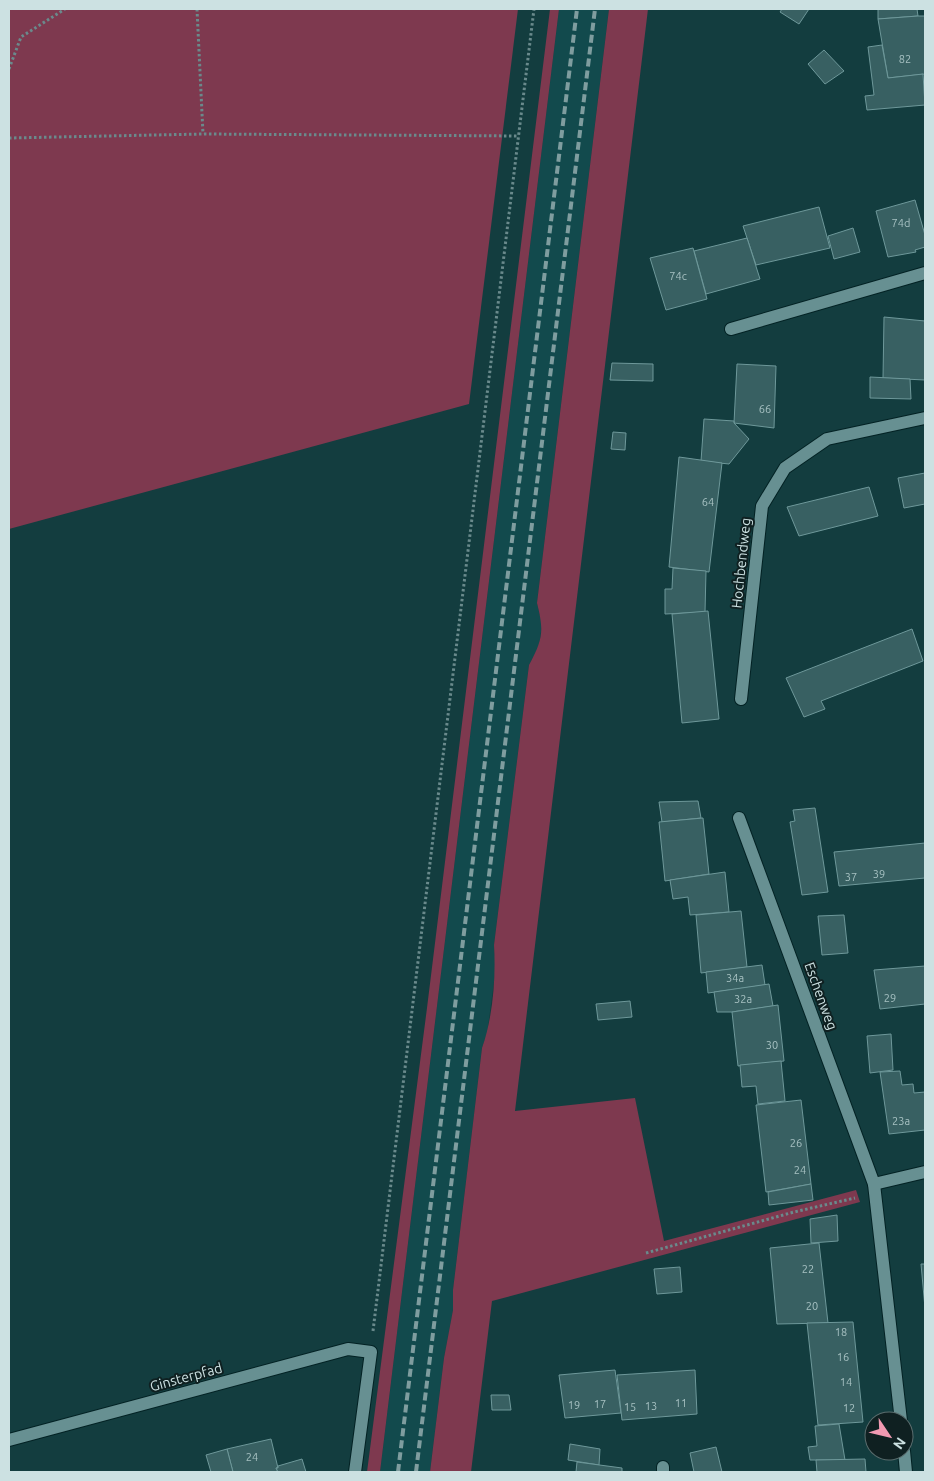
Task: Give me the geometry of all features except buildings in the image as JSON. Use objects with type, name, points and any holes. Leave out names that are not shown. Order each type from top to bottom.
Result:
[{"type":"street","points":[[731,329],[925,273]]},
{"type":"street","name":"Hochbendweg","points":[[741,699],[762,506],[785,468],[827,439],[925,418]]},
{"type":"street","name":"Eschenweg","points":[[739,818],[874,1184],[900,1411]]},
{"type":"street","points":[[874,1184],[925,1172]]},
{"type":"street","name":"Ginsterpfad","points":[[9,1440],[348,1349],[371,1352]]},
{"type":"street","points":[[356,1472],[371,1352]]},
{"type":"path","points":[[9,69],[21,37],[65,9]]},
{"type":"path","points":[[197,9],[203,134]]},
{"type":"path","points":[[371,1352],[534,9]]},
{"type":"path","points":[[9,138],[203,134],[519,136]]},
{"type":"path","points":[[646,1253],[794,1212],[856,1198],[874,1184]]},
{"type":"shaded area","points":[[9,9],[518,9],[469,404],[9,529]]},
{"type":"shaded area","points":[[550,9],[559,9],[380,1472],[367,1472],[427,1008]]},
{"type":"shaded area","points":[[559,9],[609,9],[537,603],[542,624],[539,647],[529,665],[494,945],[496,967],[487,1034],[482,1048],[453,1290],[453,1310],[444,1358],[430,1472],[380,1472]]},
{"type":"shaded area","points":[[609,9],[648,9],[515,1111],[635,1098],[664,1241],[856,1190],[860,1202],[492,1301],[471,1472],[430,1472],[444,1358],[453,1310],[453,1290],[482,1048],[489,1023],[493,997],[494,945],[529,665],[541,635],[541,621],[537,603]]},
{"type":"railway","points":[[398,1472],[577,9]]},
{"type":"railway","points":[[416,1472],[595,9]]}]
